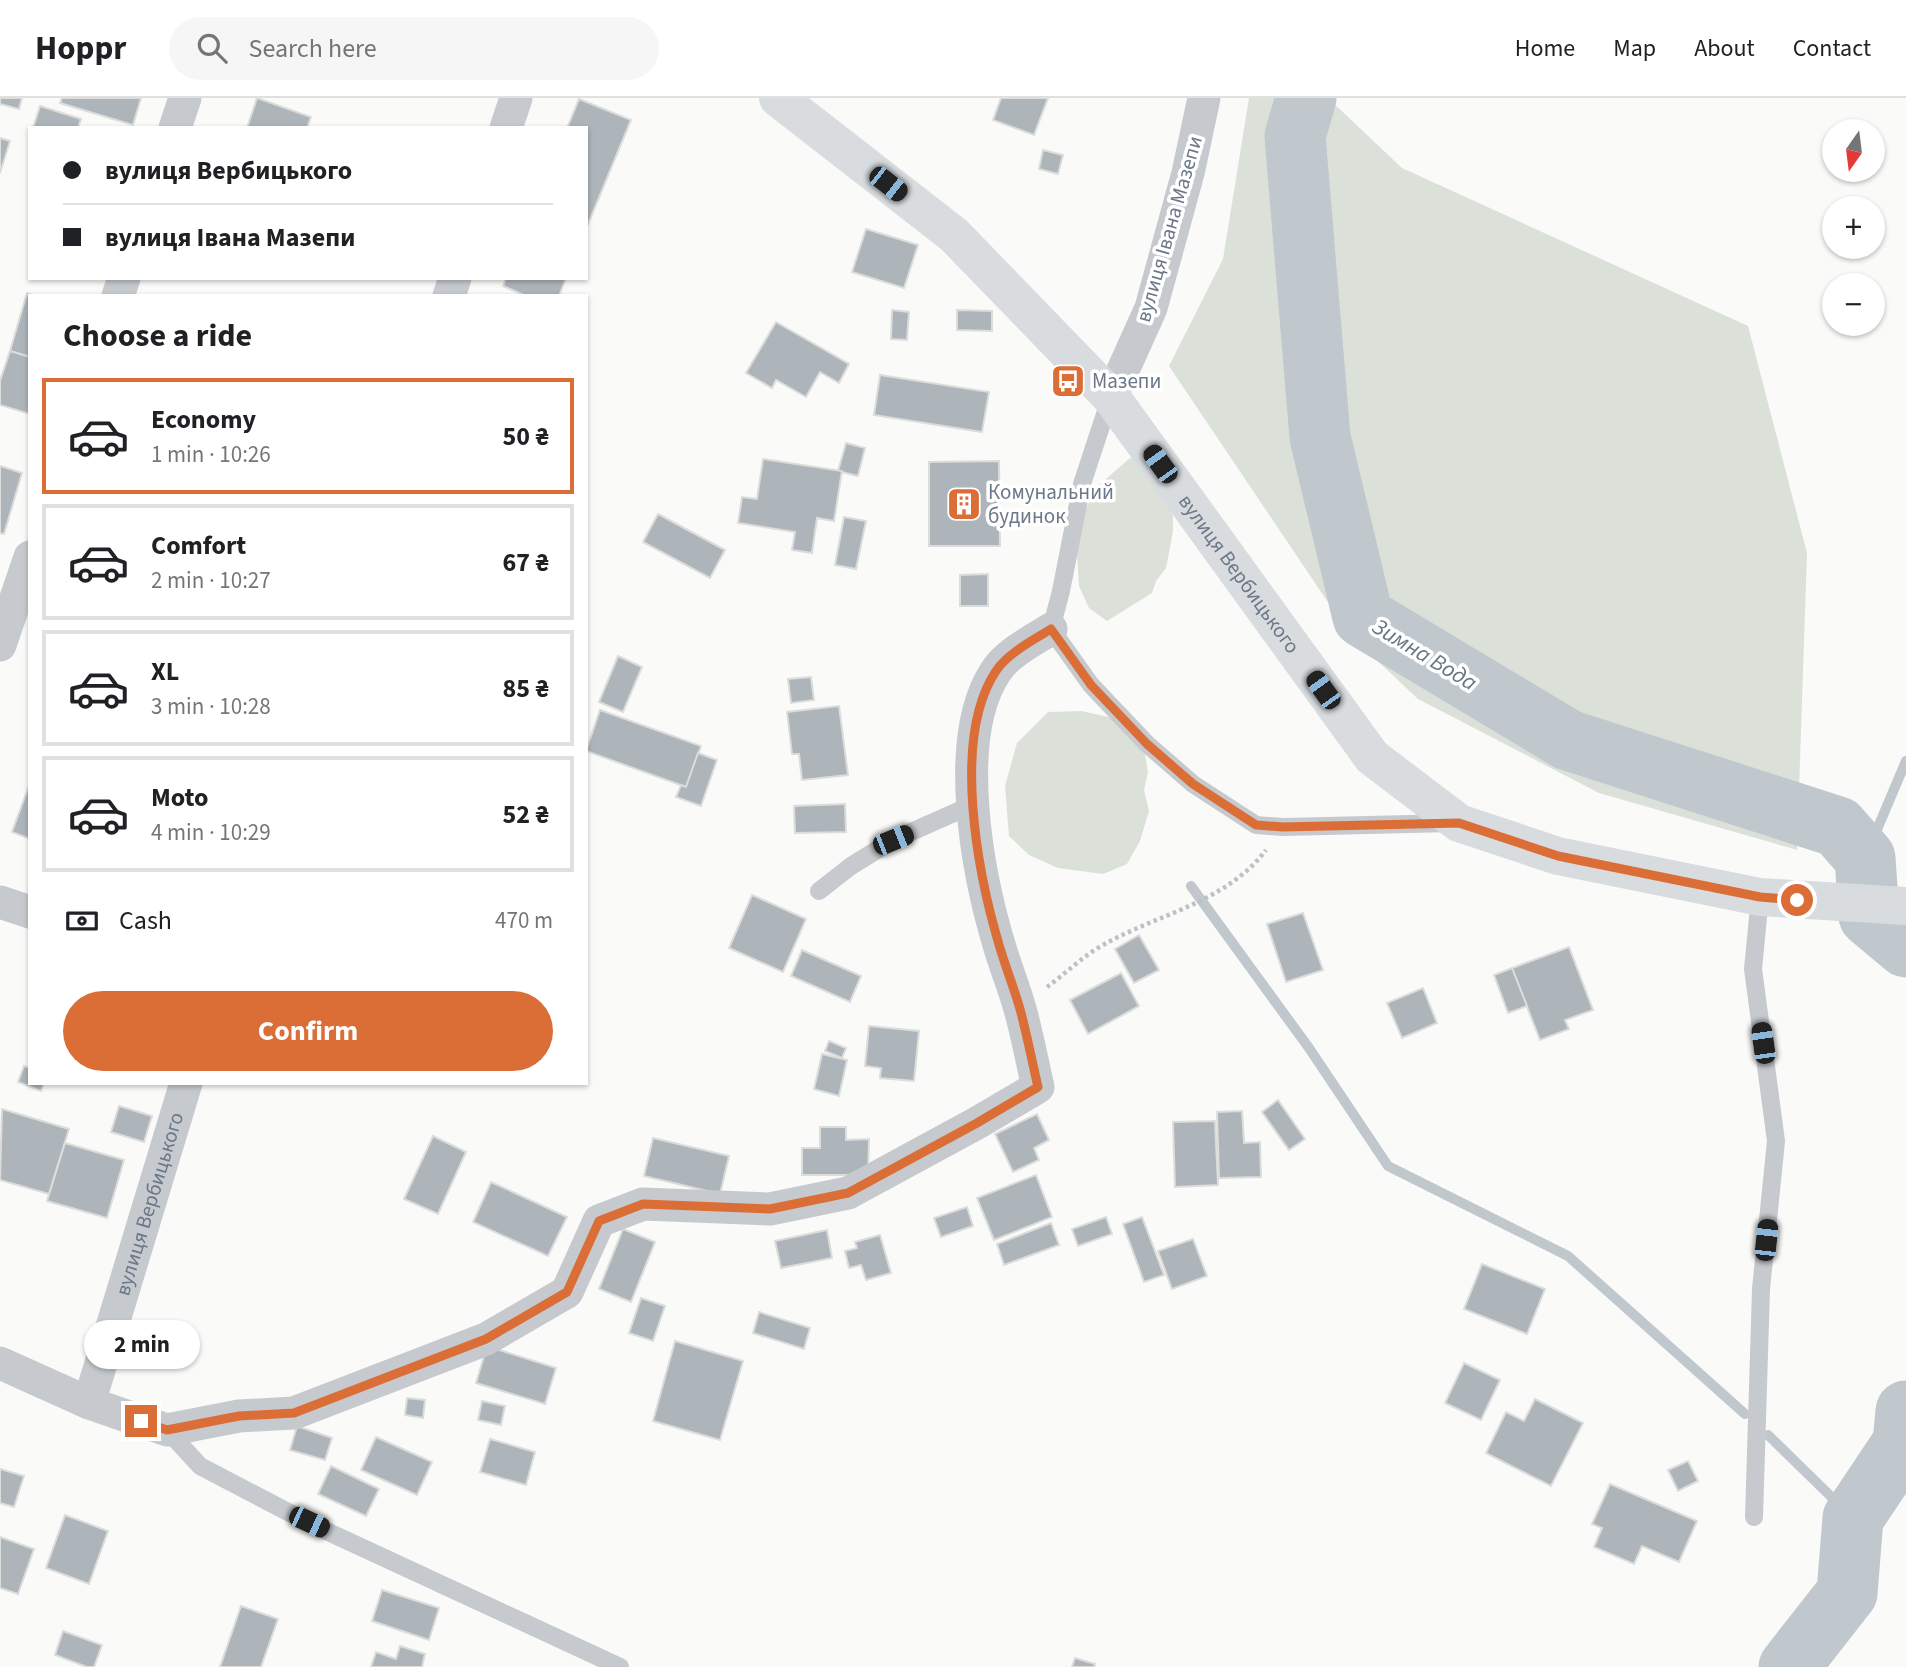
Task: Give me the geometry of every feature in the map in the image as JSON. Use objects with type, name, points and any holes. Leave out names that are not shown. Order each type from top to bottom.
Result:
[{"type":"street","points":[[176,126],[185,98]]},
{"type":"street","points":[[507,126],[516,98]]},
{"type":"street","name":"вулиця Вербицького","points":[[778,98],[954,235],[1111,397],[1372,757],[1459,823],[1558,856],[1778,898],[1906,906]]},
{"type":"street","name":"вулиця Івана Мазепи","points":[[1111,397],[1151,308],[1188,173],[1204,98]]},
{"type":"street","points":[[0,645],[28,563]]},
{"type":"street","points":[[0,1363],[89,1403],[167,1430],[239,1416],[294,1413],[486,1339],[567,1292],[599,1221],[643,1204],[770,1209],[848,1193],[1038,1087],[1020,1008],[999,946],[987,896],[971,805],[972,754],[976,727],[988,685],[997,668],[1015,652],[1051,629]]},
{"type":"street","points":[[0,902],[28,911]]},
{"type":"street","name":"вулиця Вербицького","points":[[89,1403],[185,1085]]},
{"type":"lane","points":[[1111,397],[1082,484],[1051,629],[1091,685],[1147,744],[1193,784],[1256,825],[1283,827],[1459,823]]},
{"type":"lane","points":[[819,891],[851,866],[893,840],[971,805]]},
{"type":"lane","points":[[1754,1517],[1761,1289],[1776,1140],[1753,970],[1778,898]]},
{"type":"lane","points":[[167,1430],[200,1466],[309,1522],[620,1667]]},
{"type":"path","points":[[1020,1008],[1102,945],[1217,893],[1259,859],[1283,827]]},
{"type":"shaded area","points":[[1249,98],[1328,98],[1402,168],[1748,326],[1807,553],[1797,850],[1599,793],[1418,699],[1350,635],[1169,366],[1223,259]]},
{"type":"shaded area","points":[[1130,458],[1144,460],[1173,497],[1173,531],[1166,568],[1156,581],[1152,593],[1107,621],[1089,608],[1079,586],[1077,554],[1080,519],[1098,486]]},
{"type":"shaded area","points":[[1081,711],[1127,721],[1143,742],[1148,772],[1144,790],[1149,811],[1140,841],[1127,864],[1103,874],[1058,868],[1029,855],[1009,836],[1005,786],[1017,743],[1048,712]]},
{"type":"building","points":[[0,98],[22,98],[19,109],[0,104]]},
{"type":"building","points":[[62,98],[141,98],[133,125],[60,103]]},
{"type":"building","points":[[257,98],[311,117],[308,126],[248,126]]},
{"type":"building","points":[[1001,98],[1048,98],[1034,135],[993,120]]},
{"type":"building","points":[[579,99],[631,120],[588,224],[588,126],[568,126]]},
{"type":"building","points":[[40,106],[81,119],[79,126],[34,126]]},
{"type":"building","points":[[0,138],[10,141],[0,173]]},
{"type":"building","points":[[1043,150],[1063,155],[1058,174],[1039,169]]},
{"type":"building","points":[[866,229],[918,245],[904,288],[852,272]]},
{"type":"building","points":[[505,280],[565,280],[560,294],[521,294],[503,286]]},
{"type":"building","points":[[27,293],[30,294],[28,356],[10,351]]},
{"type":"building","points":[[892,310],[909,312],[907,340],[891,339]]},
{"type":"building","points":[[957,310],[992,311],[992,331],[957,330]]},
{"type":"building","points":[[776,322],[849,364],[839,383],[820,372],[806,397],[776,380],[772,388],[746,373]]},
{"type":"building","points":[[10,351],[28,356],[28,413],[0,405],[0,381]]},
{"type":"building","points":[[880,375],[989,392],[982,432],[874,415]]},
{"type":"building","points":[[846,443],[865,448],[858,476],[838,471]]},
{"type":"building","points":[[763,459],[842,471],[834,521],[817,518],[812,553],[792,550],[795,532],[738,523],[742,497],[757,499]]},
{"type":"building","name":"Комунальний будинок","points":[[999,461],[1000,546],[929,546],[929,462]]},
{"type":"building","points":[[0,466],[22,473],[4,534],[0,533]]},
{"type":"building","points":[[658,514],[725,550],[710,578],[643,542]]},
{"type":"building","points":[[844,517],[866,521],[856,569],[835,565]]},
{"type":"building","points":[[988,574],[988,606],[960,606],[960,575]]},
{"type":"building","points":[[618,656],[642,667],[623,712],[599,702]]},
{"type":"building","points":[[811,677],[814,700],[791,703],[788,679]]},
{"type":"building","points":[[839,706],[848,775],[802,780],[799,754],[792,754],[787,712]]},
{"type":"building","points":[[600,710],[701,746],[686,787],[588,752]]},
{"type":"building","points":[[698,753],[717,760],[701,806],[676,797],[681,785],[686,787]]},
{"type":"building","points":[[28,788],[28,838],[12,832]]},
{"type":"building","points":[[845,804],[846,832],[795,833],[794,806]]},
{"type":"building","points":[[752,895],[806,919],[783,972],[729,948]]},
{"type":"building","points":[[1303,913],[1323,970],[1286,982],[1267,924]]},
{"type":"building","points":[[1139,935],[1159,970],[1134,983],[1115,949]]},
{"type":"building","points":[[1569,947],[1593,1010],[1565,1020],[1569,1029],[1540,1040],[1512,968]]},
{"type":"building","points":[[802,950],[861,976],[850,1002],[791,976]]},
{"type":"building","points":[[1512,968],[1527,1006],[1508,1013],[1494,975]]},
{"type":"building","points":[[1121,973],[1139,1006],[1088,1034],[1070,1000]]},
{"type":"building","points":[[1423,988],[1437,1023],[1402,1038],[1387,1003]]},
{"type":"building","points":[[869,1026],[919,1031],[914,1081],[880,1078],[881,1068],[865,1066]]},
{"type":"building","points":[[829,1041],[846,1048],[842,1058],[825,1051]]},
{"type":"building","points":[[822,1054],[847,1060],[839,1096],[814,1089]]},
{"type":"building","points":[[24,1066],[28,1067],[28,1085],[43,1085],[41,1091],[18,1082]]},
{"type":"building","points":[[1278,1100],[1305,1139],[1289,1150],[1262,1112]]},
{"type":"building","points":[[119,1106],[152,1116],[144,1142],[111,1132]]},
{"type":"building","points":[[2,1109],[69,1129],[49,1194],[0,1180]]},
{"type":"building","points":[[1242,1111],[1244,1143],[1260,1142],[1261,1177],[1219,1178],[1217,1112]]},
{"type":"building","points":[[1037,1114],[1049,1140],[1034,1148],[1039,1160],[1013,1172],[995,1134]]},
{"type":"building","points":[[1215,1121],[1218,1185],[1175,1187],[1173,1122]]},
{"type":"building","points":[[820,1127],[846,1127],[846,1140],[869,1139],[868,1175],[802,1175],[802,1148],[820,1148]]},
{"type":"building","points":[[433,1136],[466,1152],[438,1214],[404,1199]]},
{"type":"building","points":[[653,1138],[729,1156],[720,1194],[644,1176]]},
{"type":"building","points":[[65,1143],[124,1160],[107,1218],[47,1201]]},
{"type":"building","points":[[1036,1175],[1052,1217],[994,1240],[977,1198]]},
{"type":"building","points":[[491,1182],[567,1217],[548,1256],[473,1222]]},
{"type":"building","points":[[967,1207],[973,1226],[941,1237],[934,1218]]},
{"type":"building","points":[[1106,1217],[1112,1234],[1078,1246],[1072,1229]]},
{"type":"building","points":[[1142,1217],[1164,1275],[1144,1282],[1123,1224]]},
{"type":"building","points":[[1051,1223],[1059,1245],[1004,1265],[997,1244]]},
{"type":"building","points":[[623,1229],[655,1242],[631,1302],[599,1289]]},
{"type":"building","points":[[827,1230],[832,1258],[781,1268],[775,1241]]},
{"type":"building","points":[[880,1235],[891,1273],[866,1280],[861,1265],[849,1268],[845,1251],[857,1248],[855,1242]]},
{"type":"building","points":[[1193,1239],[1207,1276],[1172,1289],[1158,1251]]},
{"type":"building","points":[[1482,1264],[1545,1289],[1527,1334],[1464,1309]]},
{"type":"building","points":[[641,1298],[665,1306],[653,1341],[629,1333]]},
{"type":"building","points":[[759,1312],[810,1328],[804,1349],[753,1333]]},
{"type":"building","points":[[675,1341],[743,1361],[720,1440],[653,1421]]},
{"type":"building","points":[[487,1346],[556,1368],[545,1404],[476,1383]]},
{"type":"building","points":[[1464,1363],[1500,1380],[1481,1420],[1445,1403]]},
{"type":"building","points":[[407,1398],[425,1400],[423,1418],[405,1415]]},
{"type":"building","points":[[1535,1399],[1583,1423],[1551,1486],[1486,1453],[1506,1412],[1524,1421]]},
{"type":"building","points":[[482,1401],[505,1406],[501,1425],[478,1420]]},
{"type":"building","points":[[297,1426],[332,1438],[325,1460],[290,1450]]},
{"type":"building","points":[[376,1437],[432,1462],[417,1495],[361,1470]]},
{"type":"building","points":[[490,1439],[535,1452],[526,1485],[480,1472]]},
{"type":"building","points":[[1688,1461],[1698,1481],[1678,1491],[1668,1470]]},
{"type":"building","points":[[331,1466],[379,1489],[366,1516],[318,1494]]},
{"type":"building","points":[[0,1469],[24,1476],[14,1507],[0,1503]]},
{"type":"building","points":[[1610,1484],[1697,1521],[1679,1562],[1642,1546],[1634,1564],[1594,1547],[1602,1528],[1592,1524]]},
{"type":"building","points":[[65,1515],[108,1531],[89,1584],[46,1568]]},
{"type":"building","points":[[0,1537],[34,1549],[18,1594],[0,1588]]},
{"type":"building","points":[[382,1590],[439,1608],[429,1640],[372,1621]]},
{"type":"building","points":[[241,1606],[278,1619],[261,1667],[220,1667]]},
{"type":"building","points":[[63,1631],[102,1645],[94,1667],[55,1655]]},
{"type":"building","points":[[400,1646],[425,1654],[422,1667],[371,1667],[376,1652],[396,1659]]},
{"type":"building","points":[[1075,1658],[1095,1664],[1094,1667],[1072,1667]]},
{"type":"waterway","name":"Зимна Вода","points":[[1306,98],[1295,136],[1320,437],[1363,617],[1568,740],[1838,827],[1865,858],[1869,916],[1906,947]]},
{"type":"waterway","points":[[1865,858],[1906,761]]},
{"type":"waterway","points":[[1191,886],[1309,1048],[1388,1166],[1568,1256],[1745,1414]]},
{"type":"waterway","name":"Зимна Вода","points":[[1789,1667],[1847,1593],[1853,1518],[1903,1443],[1906,1411]]},
{"type":"waterway","points":[[1768,1435],[1853,1518]]},
{"type":"place","name":"Мазепи","points":[[1068,381]]},
{"type":"place","name":"Комунальний будинок","points":[[964,504]]},
{"type":"route","points":[[141,1421],[167,1430],[239,1416],[294,1413],[486,1339],[567,1292],[599,1221],[643,1204],[770,1209],[848,1193],[1038,1087],[1020,1008],[999,946],[987,896],[971,805],[972,754],[982,704],[997,668],[1015,652],[1051,629],[1091,685],[1147,744],[1193,784],[1256,825],[1283,827],[1459,823],[1558,856],[1760,897],[1797,900]]}]
